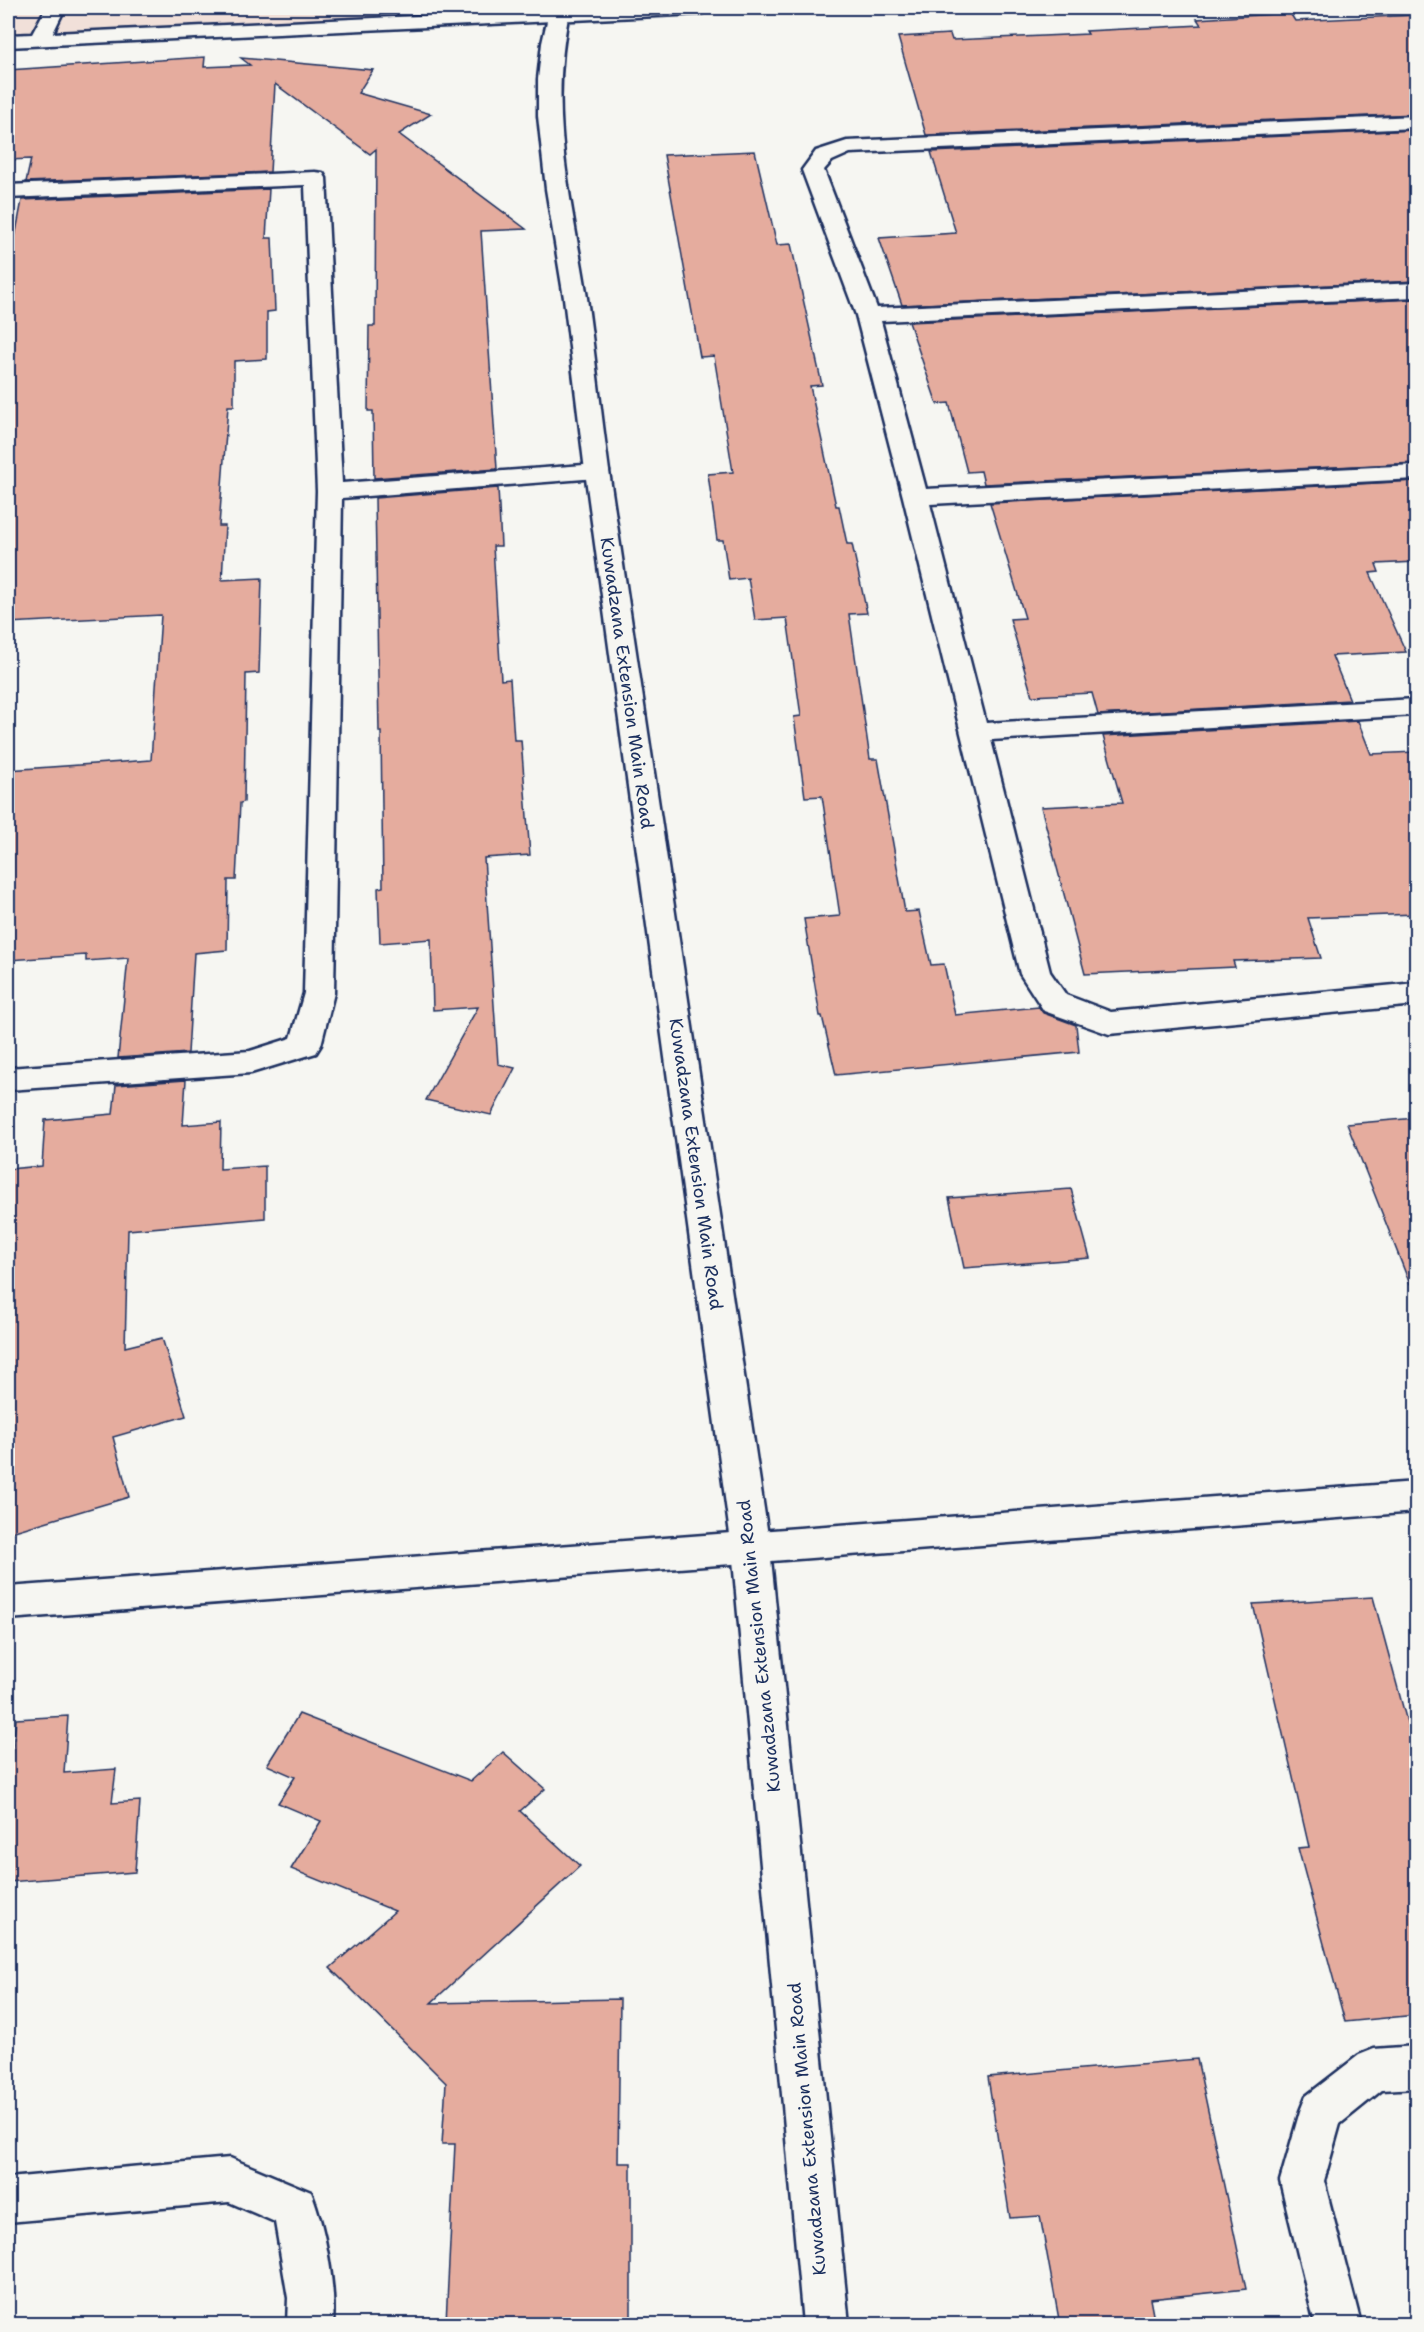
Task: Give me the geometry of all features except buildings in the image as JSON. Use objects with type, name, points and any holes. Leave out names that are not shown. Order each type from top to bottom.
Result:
[{"type":"street","points":[[39,40],[55,8]]},
{"type":"street","points":[[8,41],[559,10],[699,8]]},
{"type":"street","name":"Kuwadzana Extension Main Road","points":[[559,10],[548,66],[552,150],[751,1548],[826,2325]]},
{"type":"street","points":[[1416,122],[847,147],[824,156],[813,170],[868,315],[976,732],[1035,974],[1055,1002],[1109,1023],[1416,994]]},
{"type":"street","points":[[8,191],[315,178],[330,490],[319,993],[305,1045],[251,1062],[8,1079]]},
{"type":"street","points":[[868,315],[1416,290]]},
{"type":"street","points":[[330,490],[597,471]]},
{"type":"street","points":[[916,497],[1416,472]]},
{"type":"street","points":[[976,732],[1416,707]]},
{"type":"street","points":[[8,1603],[1416,1497]]},
{"type":"street","points":[[1338,2325],[1302,2181],[1322,2111],[1374,2070],[1416,2067]]},
{"type":"street","points":[[8,2200],[230,2180],[295,2208],[311,2298],[310,2325]]},
{"type":"shaded area","points":[[8,8],[556,8],[556,10],[8,35]]}]
